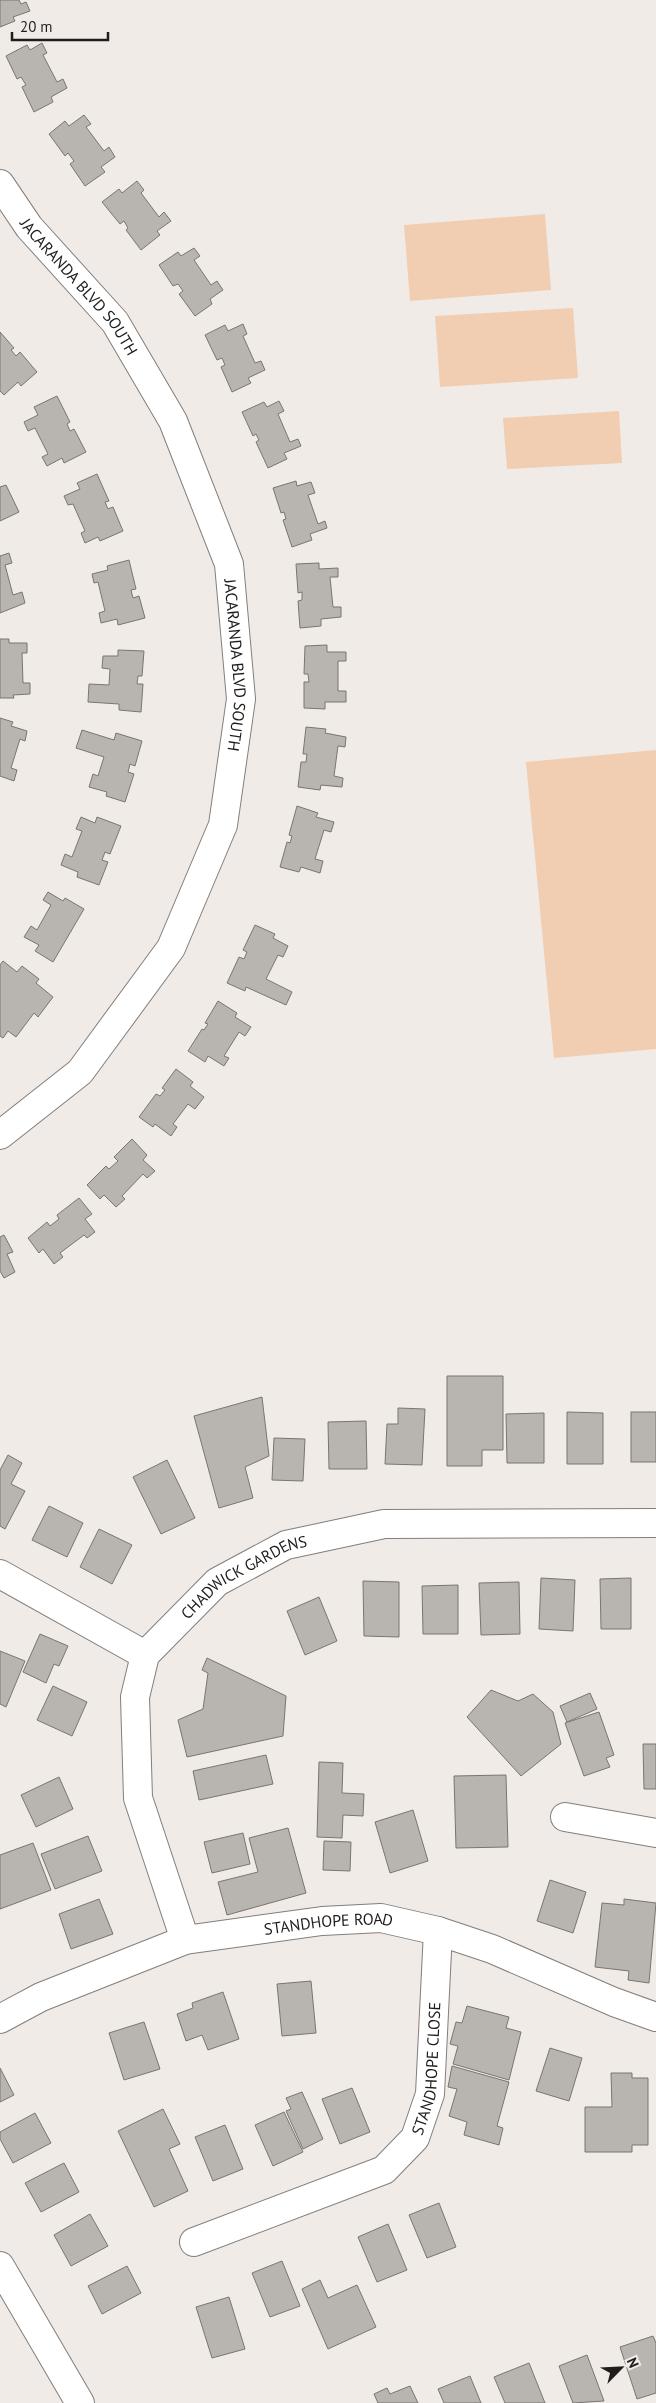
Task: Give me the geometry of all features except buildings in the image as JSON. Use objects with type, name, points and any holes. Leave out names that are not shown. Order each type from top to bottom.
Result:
[{"type":"street","name":"JACARANDA BLVD SOUTH","points":[[0,184],[29,227],[115,322],[173,421],[229,564],[241,699],[222,825],[172,948],[80,1072],[0,1135]]},
{"type":"street","name":"CHADWICK GARDENS","points":[[145,1655],[217,1582],[286,1545],[384,1524],[656,1523]]},
{"type":"street","points":[[0,1574],[145,1655],[135,1696],[138,1798],[185,1940]]},
{"type":"street","points":[[565,1817],[656,1833]]},
{"type":"street","name":"STANDHOPE ROAD","points":[[0,2019],[41,1997],[185,1940],[322,1920],[381,1918],[438,1931],[492,1949],[614,2002],[656,2017]]},
{"type":"street","name":"STANDHOPE CLOSE","points":[[194,2242],[384,2170],[415,2138],[430,2094],[438,1931]]},
{"type":"street","points":[[0,2266],[80,2403]]},
{"type":"shaded area","points":[[545,214],[551,290],[410,301],[404,225]]},
{"type":"shaded area","points":[[573,308],[578,378],[440,387],[435,316]]},
{"type":"shaded area","points":[[619,411],[622,463],[507,469],[503,418]]},
{"type":"shaded area","points":[[656,750],[656,1049],[554,1058],[526,762]]}]
